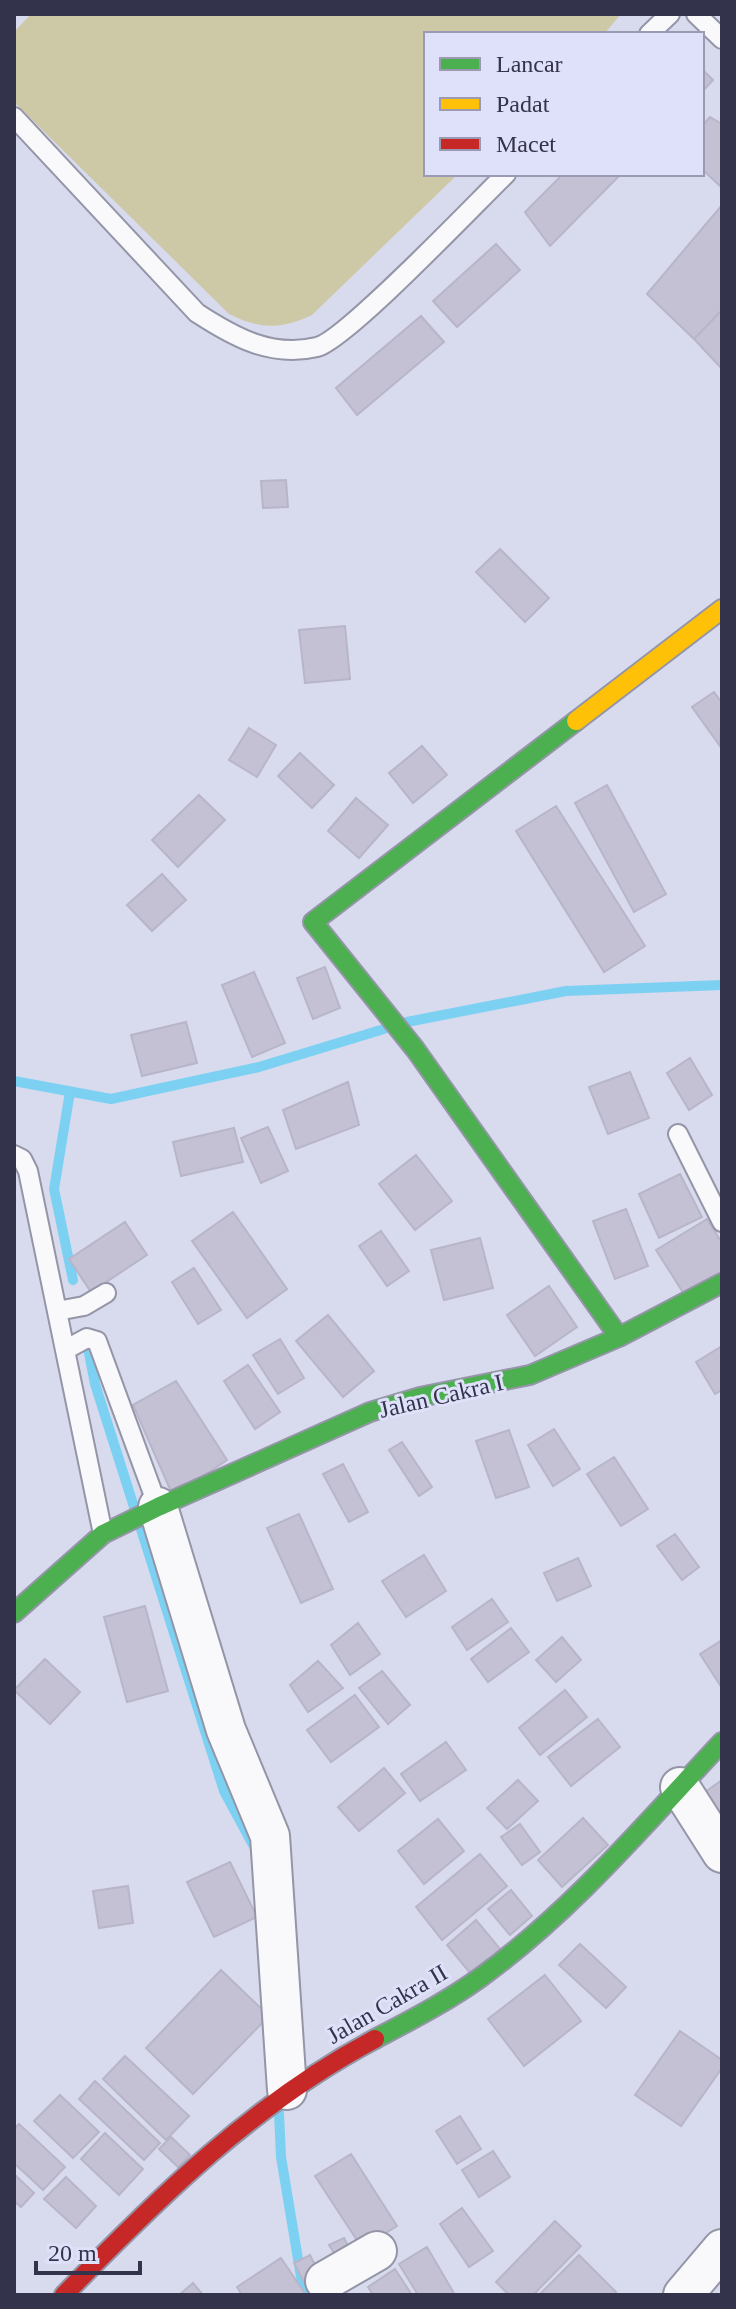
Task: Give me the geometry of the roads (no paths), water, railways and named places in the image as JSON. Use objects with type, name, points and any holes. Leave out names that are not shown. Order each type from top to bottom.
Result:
[{"type":"street","points":[[619,1337],[415,1049],[313,922],[722,609]]},
{"type":"street","name":"Jalan Cakra I","points":[[14,1613],[111,1530],[154,1509],[370,1412],[420,1397],[530,1375],[619,1337],[722,1283]]},
{"type":"street","points":[[154,1509],[226,1730],[270,1836],[282,2095]]},
{"type":"street","name":"Jalan Cakra II","points":[[64,2295],[164,2195],[282,2095],[478,1979],[576,1893],[722,1742]]},
{"type":"street","points":[[680,1787],[722,1853]]},
{"type":"street","points":[[683,2295],[722,2249]]},
{"type":"street","points":[[325,2281],[377,2251]]},
{"type":"lane","points":[[651,32],[670,14]]},
{"type":"lane","points":[[696,14],[722,39]]},
{"type":"lane","points":[[14,117],[197,313],[234,337],[262,347],[292,351],[321,347],[370,307],[504,176]]},
{"type":"lane","points":[[678,1134],[722,1222]]},
{"type":"lane","points":[[14,1155],[22,1159],[28,1171],[57,1311],[75,1344],[111,1530]]},
{"type":"lane","points":[[57,1311],[84,1306],[106,1293]]},
{"type":"lane","points":[[75,1344],[97,1341],[104,1355],[154,1509]]},
{"type":"waterway","points":[[407,1022],[566,991],[722,985]]},
{"type":"waterway","points":[[14,1081],[111,1099],[259,1067],[384,1029]]},
{"type":"waterway","points":[[70,1092],[54,1189],[73,1280]]},
{"type":"waterway","points":[[86,1338],[95,1384],[134,1507]]},
{"type":"waterway","points":[[140,1526],[224,1791],[257,1852]]},
{"type":"waterway","points":[[279,2113],[281,2157],[304,2295]]}]
